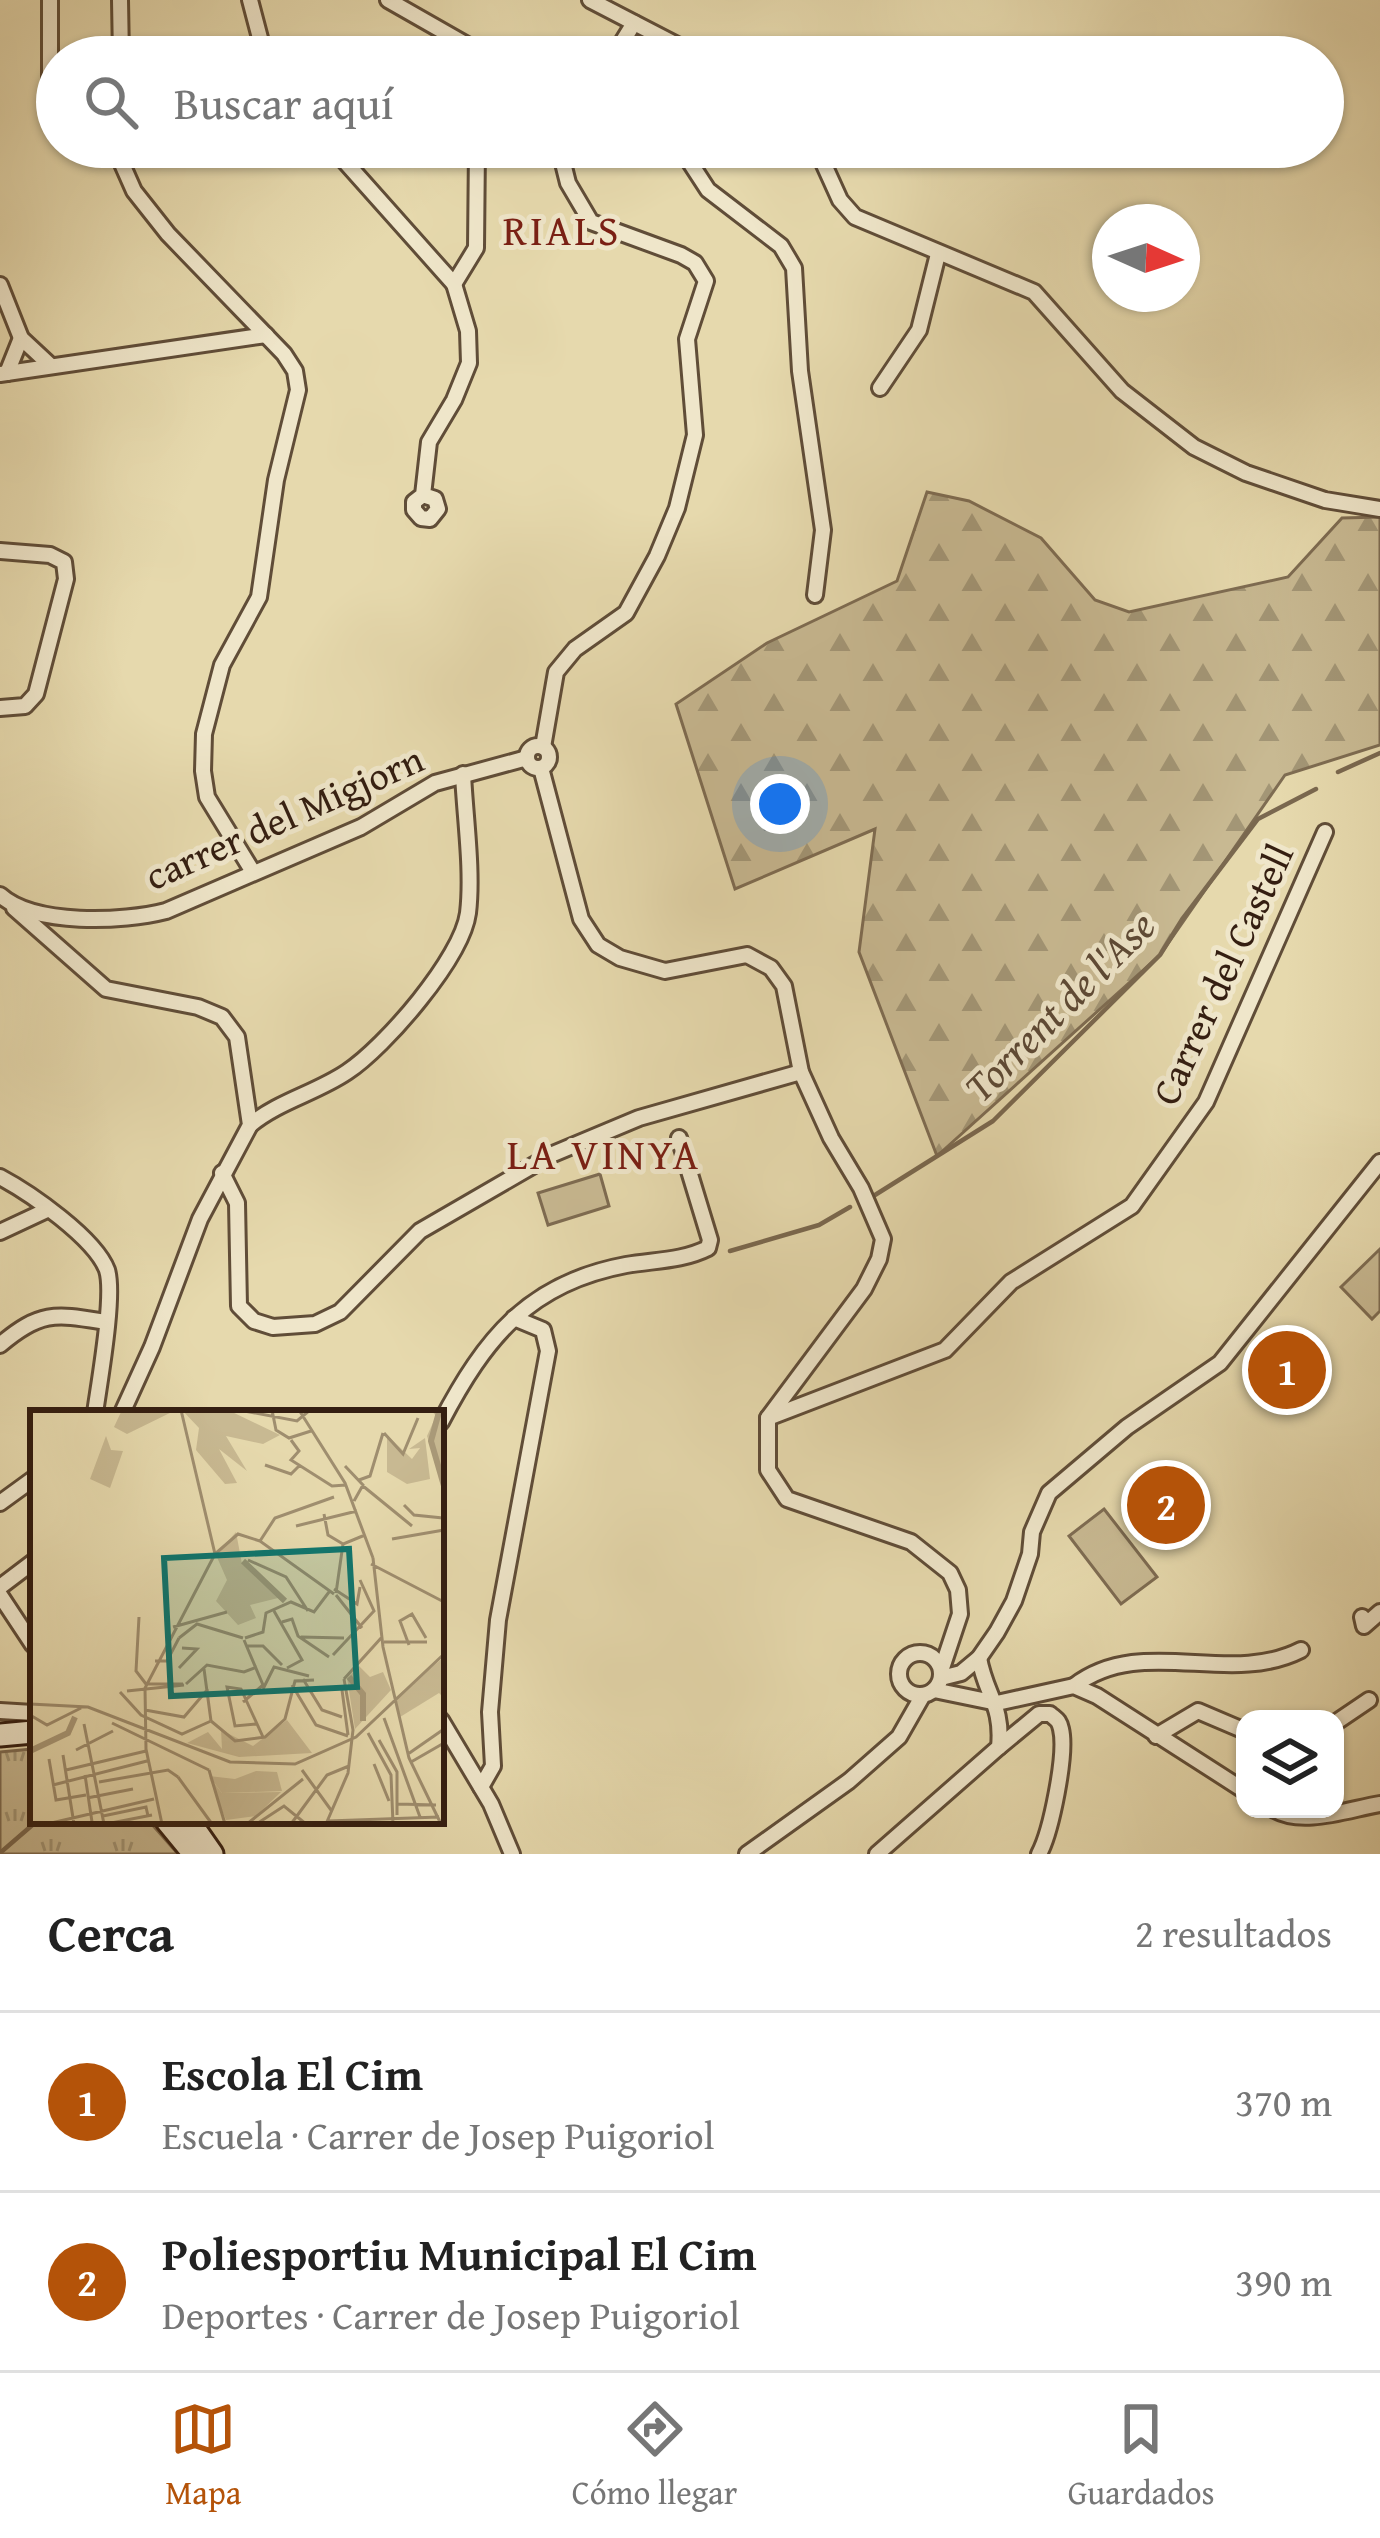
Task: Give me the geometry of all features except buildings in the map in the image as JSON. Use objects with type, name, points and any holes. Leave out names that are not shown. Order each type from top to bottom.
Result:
[{"type":"street","points":[[50,0],[50,36]]},
{"type":"street","points":[[120,0],[121,36]]},
{"type":"street","points":[[250,0],[259,36]]},
{"type":"street","points":[[388,0],[451,36]]},
{"type":"street","points":[[590,0],[658,36]]},
{"type":"street","points":[[626,36],[634,22]]},
{"type":"street","points":[[125,168],[134,191],[168,234],[292,365],[298,390],[276,481],[259,597],[217,679],[204,734],[202,771],[213,811],[253,872]]},
{"type":"street","points":[[351,168],[454,284],[468,332],[469,363],[429,442],[423,495]]},
{"type":"street","points":[[454,284],[476,248],[477,168]]},
{"type":"street","points":[[541,768],[549,760],[543,748],[551,687],[560,665],[626,614],[677,508],[695,435],[687,339],[706,281],[694,263],[681,255],[591,222],[564,168]]},
{"type":"street","points":[[694,168],[708,190],[782,246],[794,268],[800,371],[824,530],[815,596]]},
{"type":"street","points":[[826,168],[840,200],[855,217],[1034,292],[1122,391],[1194,447],[1246,473],[1305,494],[1380,509]]},
{"type":"street","points":[[880,388],[919,330],[938,254]]},
{"type":"street","points":[[0,286],[21,338],[51,366]]},
{"type":"street","points":[[3,373],[266,335]]},
{"type":"street","points":[[3,373],[21,338]]},
{"type":"street","points":[[0,550],[50,555],[64,562],[66,579],[37,694],[25,706],[0,708]]},
{"type":"street","points":[[541,768],[532,766],[527,758],[531,749],[543,748]]},
{"type":"street","name":"carrer del Migjorn","points":[[14,908],[62,916],[138,918],[166,911],[362,827],[435,783],[527,758]]},
{"type":"street","points":[[541,768],[581,919],[598,944],[620,958],[665,970],[747,955],[759,960],[784,986],[801,1072],[831,1138],[862,1188],[883,1239],[864,1289],[768,1418],[767,1470],[787,1499],[891,1534],[933,1557],[958,1590],[959,1614],[949,1650],[935,1684],[899,1738],[850,1781],[746,1854]]},
{"type":"street","points":[[123,1410],[222,1173],[250,1125],[269,1110],[348,1071],[415,1006],[459,942],[468,911],[463,774]]},
{"type":"street","name":"Carrer del Castell","points":[[768,1418],[945,1350],[1010,1282],[1132,1206],[1206,1102],[1324,832]]},
{"type":"street","points":[[0,896],[106,989],[198,1007],[222,1017],[237,1037],[250,1125]]},
{"type":"street","points":[[222,1173],[237,1203],[239,1306],[254,1321],[294,1328],[340,1312],[420,1232],[553,1154],[639,1118],[801,1072]]},
{"type":"street","points":[[444,1417],[481,1356],[514,1318],[566,1280],[626,1265],[690,1257],[708,1248],[710,1240],[679,1138]]},
{"type":"street","points":[[907,1691],[935,1684],[979,1658],[1014,1600],[1030,1554],[1032,1532],[1049,1493],[1127,1427],[1220,1363],[1380,1162]]},
{"type":"street","points":[[0,1177],[86,1239],[108,1272],[94,1410]]},
{"type":"street","points":[[0,1232],[47,1210]]},
{"type":"street","points":[[0,1345],[40,1317],[106,1322]]},
{"type":"street","points":[[482,1786],[493,1766],[490,1712],[498,1620],[548,1351],[543,1330],[514,1318]]},
{"type":"street","points":[[0,1503],[30,1481]]},
{"type":"street","points":[[30,1565],[0,1591],[30,1638]]},
{"type":"street","points":[[1362,1617],[1364,1625],[1380,1612]]},
{"type":"street","points":[[910,1717],[907,1691],[899,1679],[900,1665],[911,1654],[941,1644],[954,1630]]},
{"type":"street","points":[[949,1650],[966,1669]]},
{"type":"street","points":[[935,1684],[997,1703],[1074,1686],[1097,1670],[1124,1664],[1158,1659],[1230,1667],[1277,1662],[1301,1650]]},
{"type":"street","points":[[925,1653],[936,1660],[935,1684]]},
{"type":"street","points":[[979,1658],[984,1682],[997,1703],[999,1748]]},
{"type":"street","points":[[1074,1686],[1236,1785]]},
{"type":"street","points":[[1344,1717],[1369,1700]]},
{"type":"street","points":[[0,1711],[30,1714]]},
{"type":"street","points":[[1156,1736],[1198,1711],[1236,1727]]},
{"type":"street","points":[[877,1854],[1039,1714],[1050,1714],[1061,1729],[1063,1751],[1039,1854]]},
{"type":"street","points":[[444,1725],[482,1786],[512,1854]]},
{"type":"street","points":[[0,1735],[30,1732]]},
{"type":"street","points":[[1344,1810],[1380,1804]]},
{"type":"street","points":[[170,1824],[198,1854]]},
{"type":"street","points":[[185,1824],[198,1854]]},
{"type":"street","points":[[188,1824],[213,1854]]},
{"type":"street","points":[[205,1824],[213,1854]]},
{"type":"green space","points":[[927,492],[969,501],[1041,538],[1095,600],[1129,612],[1288,577],[1342,518],[1380,517],[1380,745],[1285,775],[1160,955],[937,1156],[859,952],[875,829],[735,889],[676,704],[767,643],[897,581]]},
{"type":"green space","points":[[600,1174],[609,1206],[548,1225],[538,1193]]},
{"type":"green space","points":[[1380,1249],[1380,1311],[1372,1319],[1341,1287]]},
{"type":"green space","points":[[1104,1509],[1157,1577],[1121,1604],[1069,1536]]},
{"type":"green space","points":[[30,1749],[30,1824],[152,1824],[178,1854],[0,1854],[0,1752]]},
{"type":"waterway","name":"Torrent de l'Ase","points":[[1338,772],[1380,753]]},
{"type":"waterway","name":"Torrent de l'Ase","points":[[875,1195],[993,1121],[1160,955],[1258,819],[1316,789]]},
{"type":"waterway","name":"Torrent de l'Ase","points":[[730,1251],[819,1225],[850,1207]]},
{"type":"waterway","name":"Torrent de l'Ase","points":[[0,1853],[34,1824]]},
{"type":"place","name":"Escola El Cim","points":[[1287,1370]]},
{"type":"place","name":"Poliesportiu Municipal El Cim","points":[[1166,1505]]},
{"type":"district","name":"RIALS","points":[[562,230]]},
{"type":"district","name":"LA VINYA","points":[[604,1154]]}]
